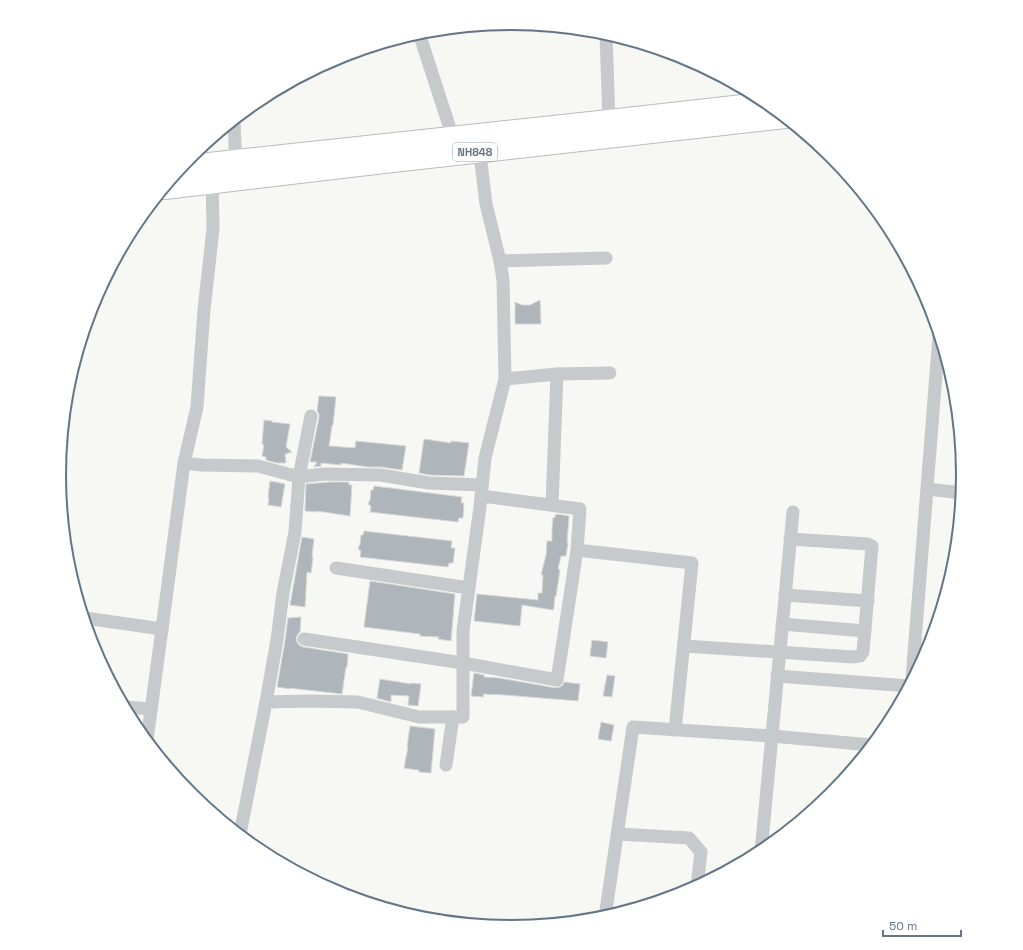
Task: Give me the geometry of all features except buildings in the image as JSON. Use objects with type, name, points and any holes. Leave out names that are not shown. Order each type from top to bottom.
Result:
[{"type":"highway","name":"NH848","points":[[174,185],[212,173],[455,146],[609,121],[758,104]]},
{"type":"highway","name":"NH848","points":[[478,143],[776,118]]},
{"type":"highway","name":"NH848","points":[[189,168],[212,173]]},
{"type":"street","points":[[420,40],[455,146]]},
{"type":"street","points":[[606,41],[609,121]]},
{"type":"street","points":[[234,127],[237,170]]},
{"type":"street","points":[[266,702],[358,702],[419,717],[463,718],[463,631],[485,458],[505,379],[504,280],[486,204],[478,143]]},
{"type":"street","points":[[148,732],[184,463],[197,407],[204,310],[213,229],[212,173]]},
{"type":"street","points":[[500,261],[606,258]]},
{"type":"street","points":[[913,668],[938,350]]},
{"type":"street","points":[[505,379],[557,374],[610,373]]},
{"type":"street","points":[[552,505],[557,374]]},
{"type":"street","points":[[241,828],[277,640],[283,593],[295,532],[299,477],[311,416]]},
{"type":"street","points":[[184,463],[202,465],[258,466],[299,477],[324,474],[380,475],[482,491],[580,509],[577,550],[556,680],[463,663],[304,640]]},
{"type":"street","points":[[928,489],[956,492]]},
{"type":"street","points":[[761,844],[793,512]]},
{"type":"street","points":[[684,646],[779,653],[853,657],[860,656],[863,652],[872,546],[868,544],[790,538]]},
{"type":"street","points":[[577,550],[692,563],[675,730]]},
{"type":"street","points":[[336,568],[469,588]]},
{"type":"street","points":[[785,595],[868,601]]},
{"type":"street","points":[[90,619],[162,629]]},
{"type":"street","points":[[782,624],[865,631]]},
{"type":"street","points":[[777,676],[904,686]]},
{"type":"street","points":[[132,707],[152,709]]},
{"type":"street","points":[[446,765],[453,717]]},
{"type":"street","points":[[609,909],[633,727],[772,736],[865,745]]},
{"type":"street","points":[[618,834],[689,838],[701,852],[698,879]]}]
